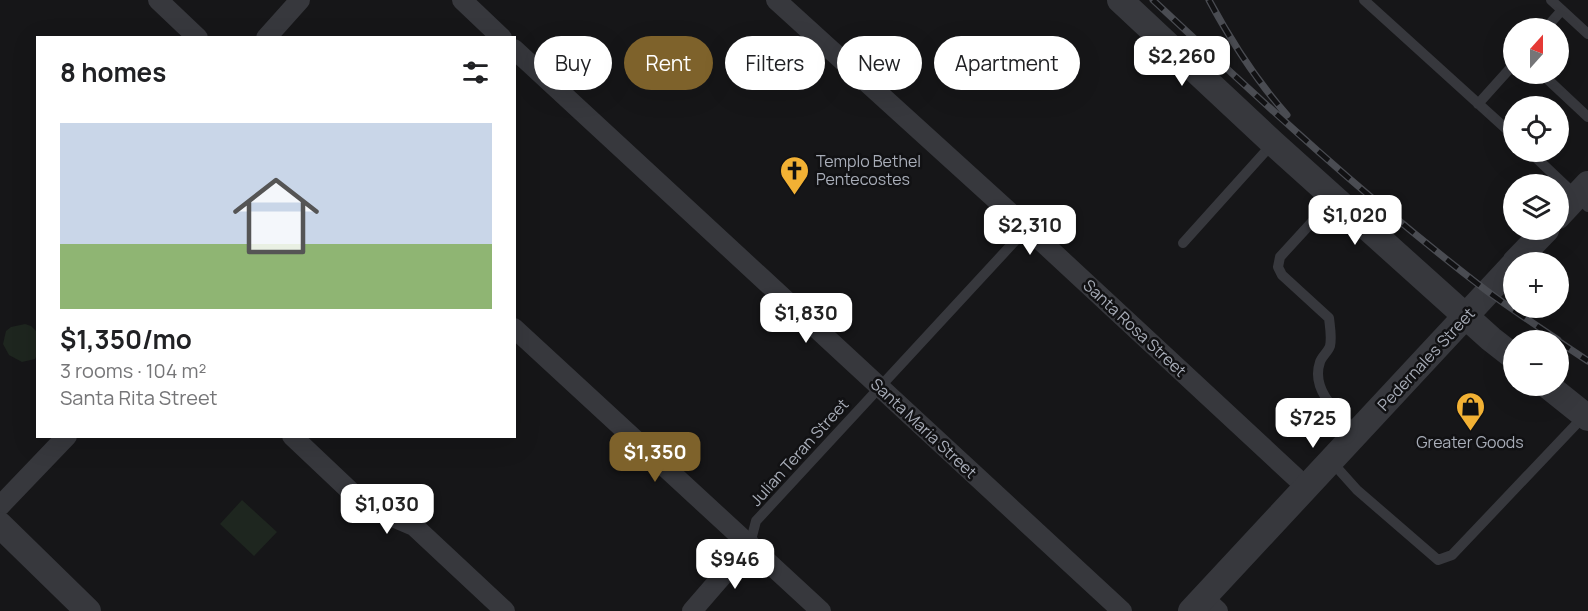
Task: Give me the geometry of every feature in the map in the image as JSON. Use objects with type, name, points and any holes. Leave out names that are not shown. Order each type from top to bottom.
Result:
[{"type":"street","points":[[158,0],[196,36]]},
{"type":"street","points":[[268,36],[300,0]]},
{"type":"street","points":[[462,0],[500,36]]},
{"type":"street","name":"Santa Rosa Street","points":[[776,0],[1027,228],[1306,487]]},
{"type":"street","points":[[1120,0],[1273,143],[1503,348]]},
{"type":"street","name":"Santa Maria Street","points":[[516,51],[1122,611]]},
{"type":"street","points":[[1569,208],[1584,196]]},
{"type":"street","name":"Pedernales Street","points":[[1525,252],[1536,240]]},
{"type":"street","name":"Pedernales Street","points":[[1204,606],[1306,487],[1503,275]]},
{"type":"street","points":[[516,330],[821,611]]},
{"type":"street","points":[[1561,396],[1587,417]]},
{"type":"street","points":[[0,506],[65,438]]},
{"type":"street","points":[[294,438],[365,505],[414,526],[505,611]]},
{"type":"street","points":[[0,525],[88,611]]},
{"type":"street","points":[[692,611],[750,544]]},
{"type":"lane","points":[[1364,0],[1503,126]]},
{"type":"lane","points":[[1551,0],[1588,34]]},
{"type":"lane","points":[[1555,18],[1562,10]]},
{"type":"lane","points":[[1478,104],[1503,76]]},
{"type":"lane","points":[[1553,84],[1588,117]]},
{"type":"lane","points":[[1183,243],[1273,143]]},
{"type":"lane","points":[[1542,162],[1584,196]]},
{"type":"lane","points":[[1334,198],[1280,257],[1278,267],[1282,275],[1329,318],[1330,345],[1319,366],[1320,387],[1328,401],[1357,432]]},
{"type":"lane","name":"Julian Teran Street","points":[[750,544],[756,521],[1027,228]]},
{"type":"lane","points":[[1331,461],[1358,490],[1438,560],[1452,555],[1587,417]]},
{"type":"shaded area","points":[[25,324],[36,331],[35,359],[22,362],[9,355],[3,344],[6,331],[11,327]]},
{"type":"shaded area","points":[[242,500],[277,532],[254,556],[220,524]]},
{"type":"railway","points":[[1153,0],[1275,113],[1400,222],[1487,291],[1543,330]]},
{"type":"railway","points":[[1209,0],[1245,60],[1287,115]]},
{"type":"railway","points":[[1569,348],[1588,361]]},
{"type":"place","name":"Templo Bethel Pentecostes","points":[[795,196]]},
{"type":"place","name":"Greater Goods","points":[[1470,432]]}]
